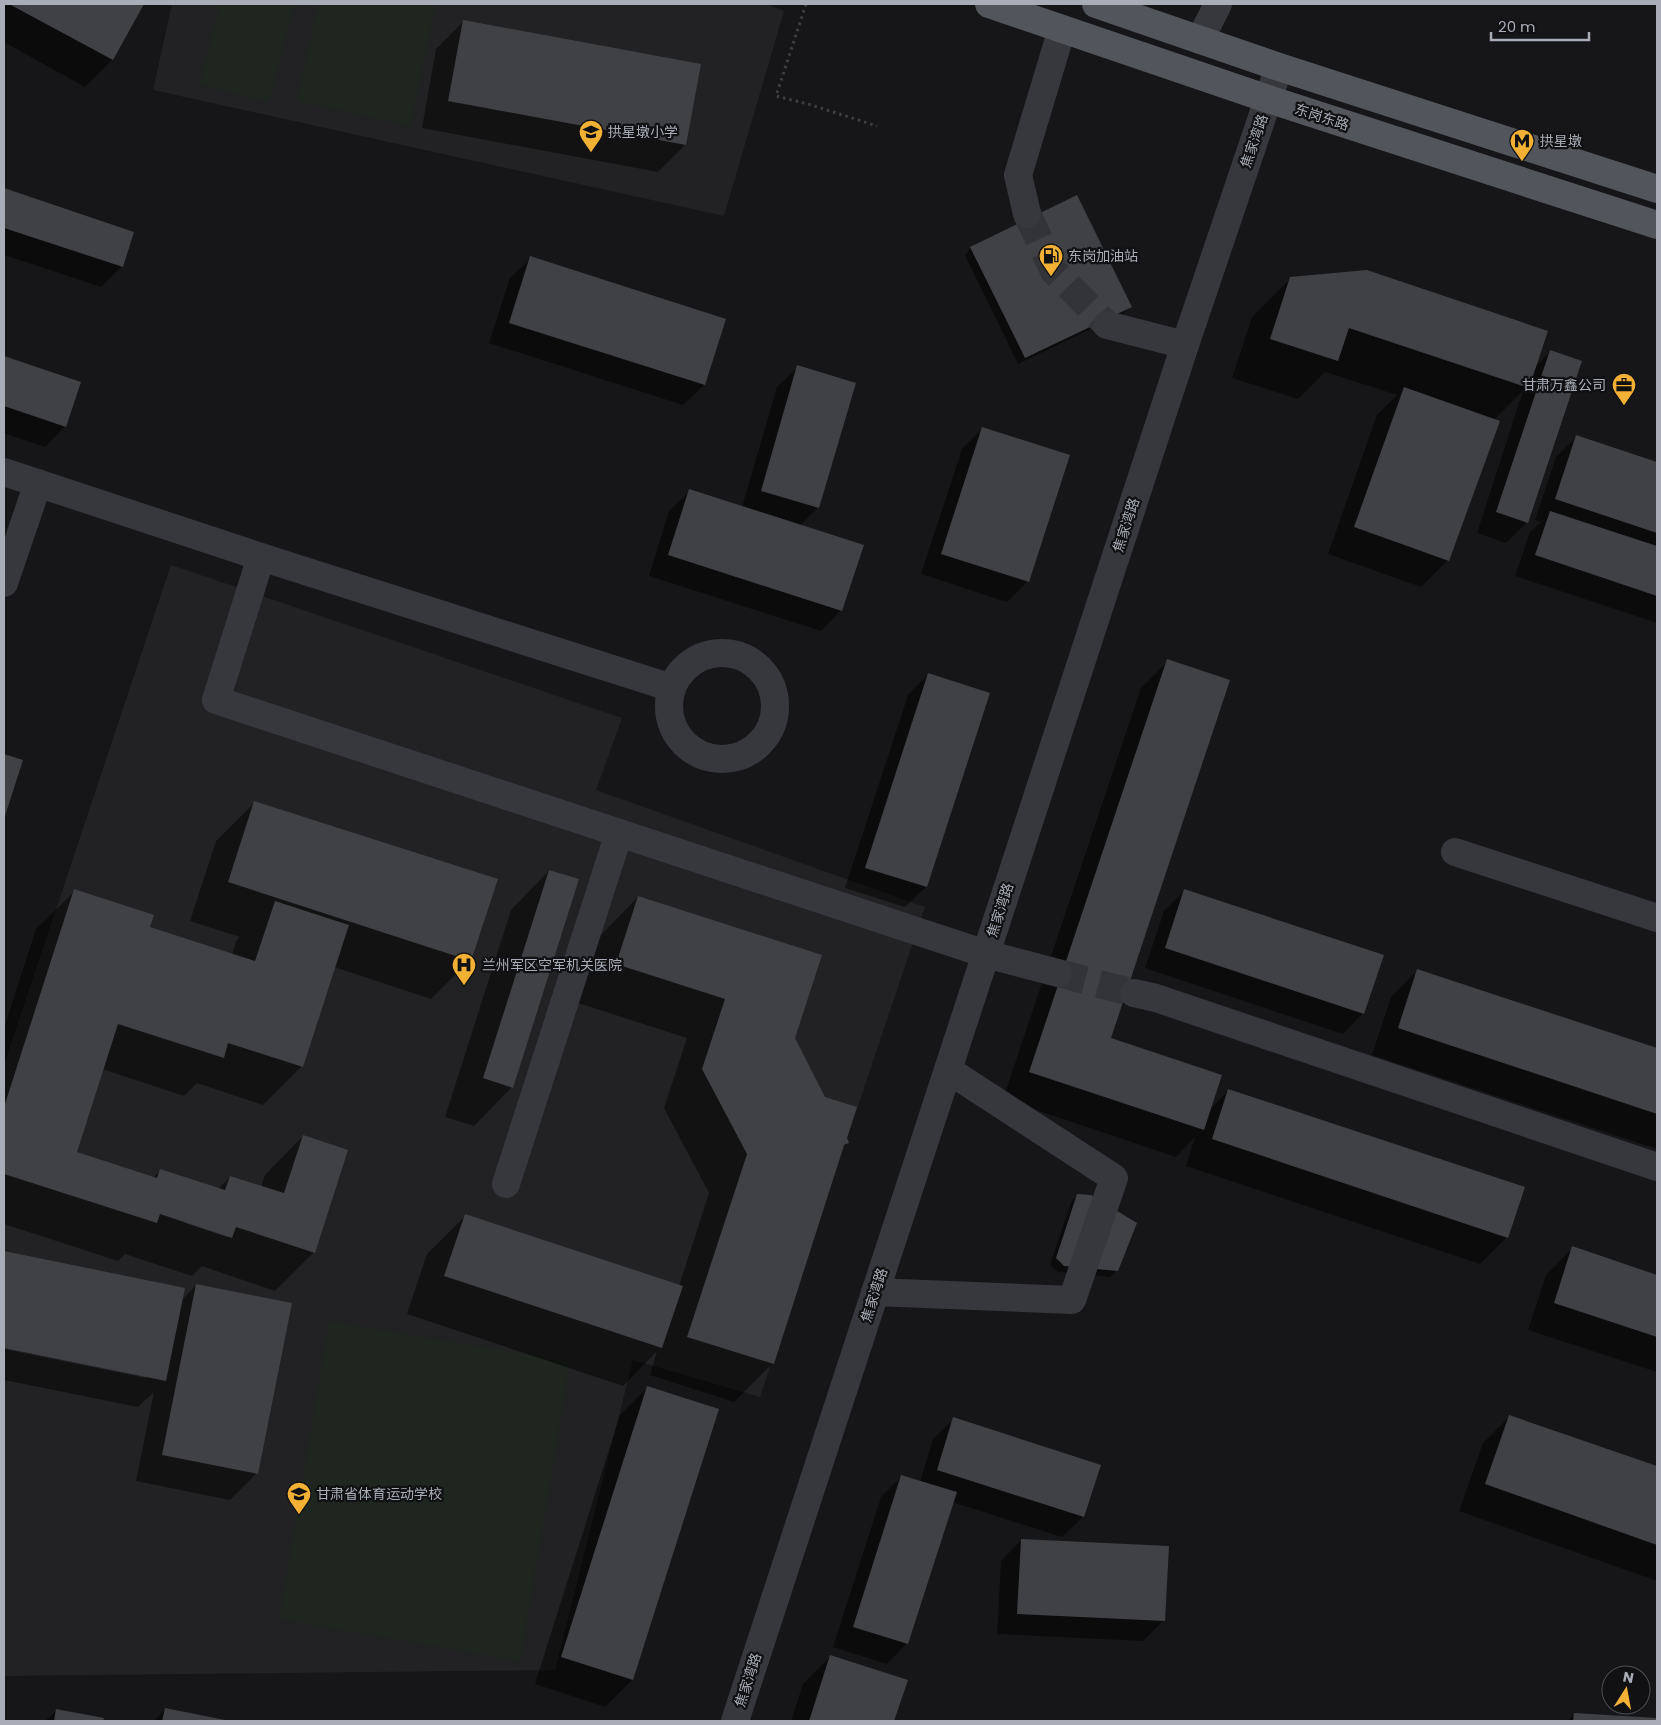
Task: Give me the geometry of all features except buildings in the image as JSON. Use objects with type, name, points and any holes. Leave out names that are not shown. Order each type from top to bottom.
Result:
[{"type":"main road","name":"东岗东路","points":[[989,4],[1268,99],[1657,225]]},
{"type":"main road","points":[[1096,4],[1200,40],[1657,189]]},
{"type":"street","points":[[1200,40],[1218,4]]},
{"type":"street","points":[[1027,214],[1018,175],[1062,29]]},
{"type":"street","name":"焦家湾路","points":[[735,1721],[1185,345],[1279,66]]},
{"type":"street","points":[[1107,325],[1185,345]]},
{"type":"street","points":[[4,472],[261,557],[672,688]]},
{"type":"street","points":[[4,583],[38,483]]},
{"type":"street","points":[[261,557],[216,700],[986,954],[1058,973]]},
{"type":"street","points":[[506,1184],[619,833]]},
{"type":"street","points":[[1454,852],[1657,918]]},
{"type":"street","points":[[1134,992],[1657,1167]]},
{"type":"street","points":[[875,1292],[1072,1300],[1114,1178],[948,1070]]},
{"type":"path","points":[[806,4],[776,96],[877,126]]},
{"type":"shaded area","name":"拱星墩小学","points":[[172,4],[766,4],[784,11],[724,216],[153,90]]},
{"type":"shaded area","points":[[220,4],[294,4],[269,102],[200,84]]},
{"type":"shaded area","points":[[318,4],[436,4],[410,126],[297,101]]},
{"type":"shaded area","name":"兰州军区空军机关医院","points":[[171,565],[622,718],[596,790],[925,907],[760,1397],[633,1360],[555,1670],[4,1676],[4,1065]]},
{"type":"shaded area","points":[[329,1321],[570,1362],[520,1661],[279,1619]]},
{"type":"tunnel","points":[[1027,214],[1054,271],[1107,325]]},
{"type":"tunnel","points":[[1058,973],[1134,993]]},
{"type":"place","name":"拱星墩小学","points":[[591,153]]},
{"type":"place","name":"拱星墩","points":[[1522,162]]},
{"type":"place","name":"东岗加油站","points":[[1051,277]]},
{"type":"place","name":"甘肃万鑫公司","points":[[1624,406]]},
{"type":"place","name":"兰州军区空军机关医院","points":[[464,986]]},
{"type":"place","name":"甘肃省体育运动学校","points":[[299,1515]]}]
